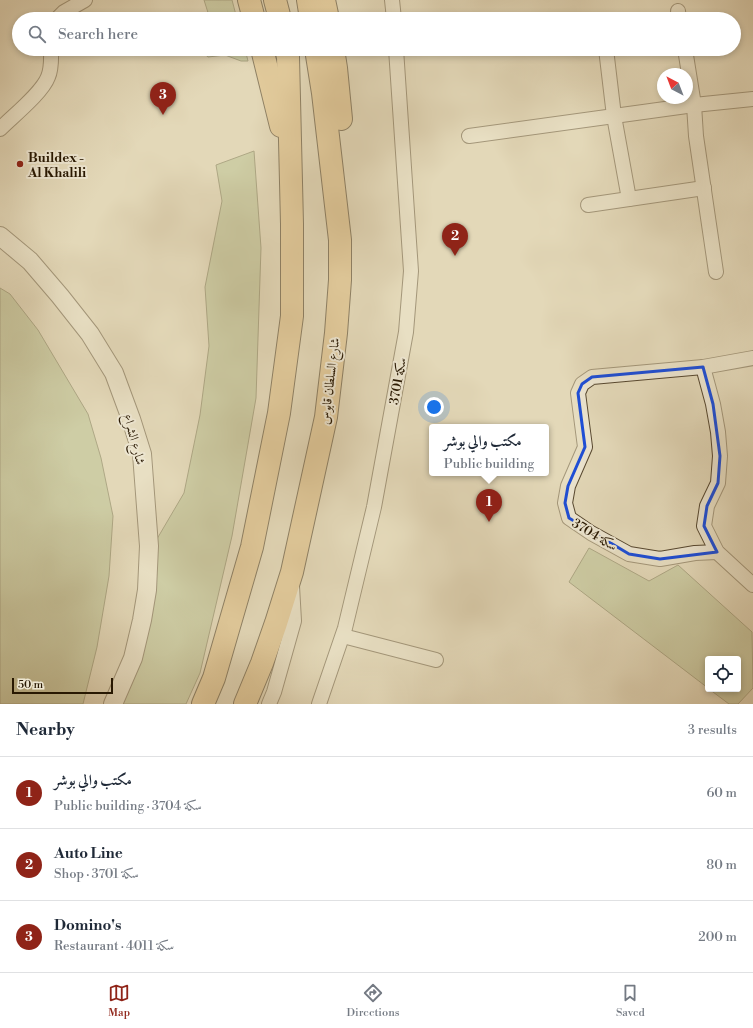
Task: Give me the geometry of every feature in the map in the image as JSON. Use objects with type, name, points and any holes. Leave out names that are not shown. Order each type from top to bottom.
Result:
[{"type":"highway","points":[[249,0],[252,12]]},
{"type":"highway","points":[[275,0],[278,12]]},
{"type":"highway","points":[[308,0],[310,12]]},
{"type":"highway","points":[[324,0],[327,12]]},
{"type":"highway","points":[[264,56],[281,126],[292,224]]},
{"type":"highway","points":[[202,704],[214,678],[252,547],[279,414],[292,316],[292,224],[288,56]]},
{"type":"highway","name":"شارع السلطان قابوس","points":[[246,704],[276,623],[292,572],[326,417],[336,333],[340,280],[340,240],[323,93],[317,56]]},
{"type":"highway","points":[[334,56],[342,134],[340,240]]},
{"type":"street","points":[[64,12],[85,0]]},
{"type":"street","points":[[392,0],[393,12]]},
{"type":"street","points":[[0,129],[39,90],[48,77],[51,56]]},
{"type":"street","name":"سكة 3701","points":[[319,704],[342,636],[374,507],[406,332],[411,271],[396,56]]},
{"type":"street","points":[[607,56],[614,116],[630,199]]},
{"type":"street","points":[[686,56],[694,104],[696,136],[716,272]]},
{"type":"street","points":[[469,136],[694,104],[753,99]]},
{"type":"street","points":[[588,205],[704,188]]},
{"type":"street","name":"شارع الشراع","points":[[0,236],[30,261],[90,334],[114,373],[142,454],[149,546],[147,590],[133,658],[113,704]]},
{"type":"street","name":"سكة 3704","points":[[717,552],[695,553],[660,559],[629,554],[591,533],[569,518],[565,503],[568,486],[585,447],[578,393],[582,384],[592,377],[703,367],[753,358]]},
{"type":"street","points":[[703,367],[713,404],[718,432],[720,456],[718,483],[707,506],[704,526],[717,552],[753,586]]},
{"type":"street","points":[[269,704],[274,692],[294,621],[292,572]]},
{"type":"street","points":[[342,636],[436,660]]},
{"type":"highlighted area","points":[[703,367],[713,404],[720,456],[718,483],[707,506],[704,526],[717,552],[660,559],[629,554],[569,518],[565,503],[568,486],[585,447],[578,393],[582,384],[592,377]]},
{"type":"green space","points":[[204,0],[232,0],[235,12],[208,12]]},
{"type":"green space","points":[[228,56],[247,56],[248,61],[241,61]]},
{"type":"green space","points":[[254,151],[261,248],[256,398],[232,536],[200,673],[186,704],[118,704],[154,544],[184,493],[200,415],[209,346],[205,287],[222,201],[216,165]]},
{"type":"green space","points":[[0,288],[10,294],[38,330],[88,414],[101,458],[113,516],[109,576],[97,647],[83,704],[0,704]]},
{"type":"green space","points":[[589,548],[649,581],[678,565],[752,632],[753,688],[738,704],[729,704],[713,692],[741,692],[741,656],[705,656],[705,686],[569,582]]},
{"type":"place","name":"Domino's","points":[[163,115]]},
{"type":"place","name":"Buildex - Al Khalili","points":[[20,164]]},
{"type":"place","name":"Auto Line","points":[[455,256]]},
{"type":"place","name":"مكتب والي بوشر","points":[[489,522]]}]
